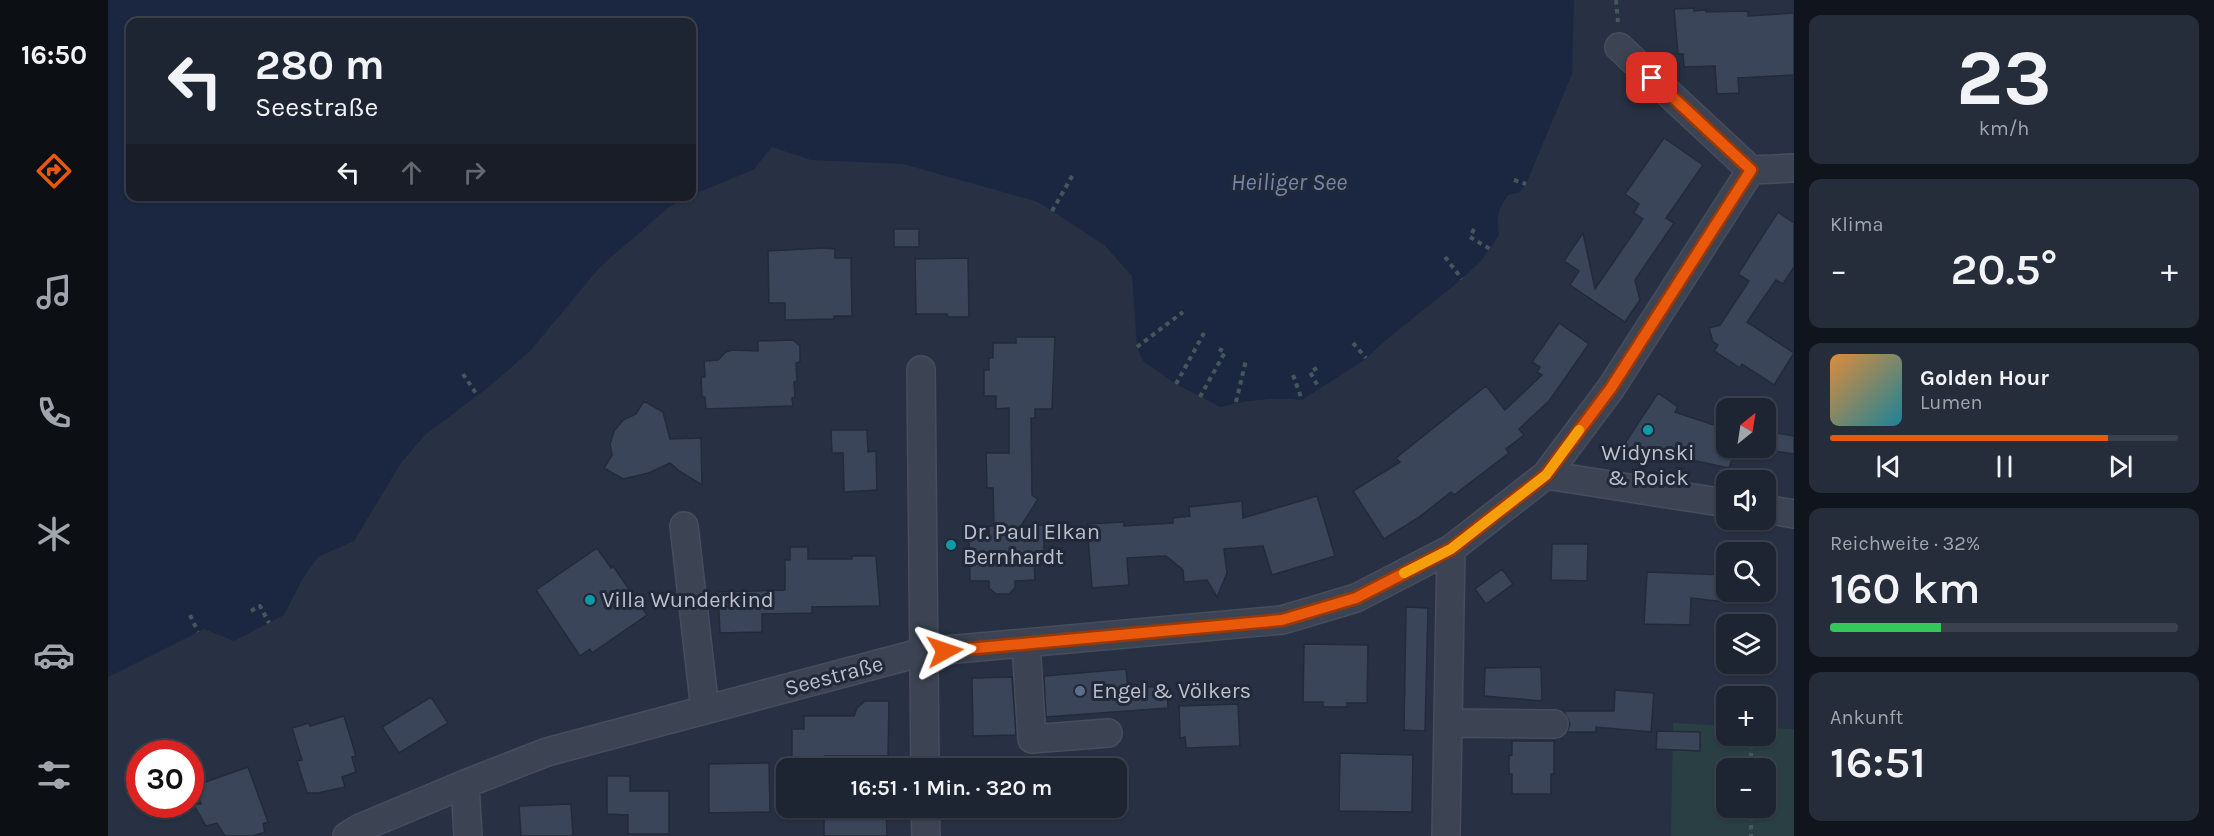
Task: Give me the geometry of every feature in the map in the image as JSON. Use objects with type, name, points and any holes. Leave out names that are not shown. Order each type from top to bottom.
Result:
[{"type":"street","points":[[1619,47],[1751,170],[1794,168]]},
{"type":"street","name":"Seestraße","points":[[347,836],[360,828],[547,752],[923,652],[1282,620],[1356,598],[1451,549],[1546,475],[1611,388],[1751,170]]},
{"type":"street","points":[[921,370],[925,758]]},
{"type":"street","points":[[1546,475],[1716,501]]},
{"type":"street","points":[[1776,511],[1794,514]]},
{"type":"street","points":[[684,526],[705,710]]},
{"type":"street","points":[[1446,836],[1451,549]]},
{"type":"street","points":[[1026,644],[1032,739],[1108,733]]},
{"type":"street","points":[[1448,723],[1554,724]]},
{"type":"street","points":[[465,784],[468,836]]},
{"type":"street","points":[[926,818],[926,836]]},
{"type":"path","points":[[1052,211],[1074,173]]},
{"type":"path","points":[[1514,180],[1526,184]]},
{"type":"path","points":[[1474,229],[1470,237],[1490,249]]},
{"type":"path","points":[[1445,257],[1462,279]]},
{"type":"path","points":[[1137,347],[1183,312]]},
{"type":"path","points":[[1176,384],[1204,333]]},
{"type":"path","points":[[1353,343],[1366,358]]},
{"type":"path","points":[[1200,397],[1225,352],[1219,349]]},
{"type":"path","points":[[1236,402],[1246,360]]},
{"type":"path","points":[[1317,368],[1310,372],[1319,388]]},
{"type":"path","points":[[464,375],[477,395]]},
{"type":"path","points":[[1293,375],[1302,400]]},
{"type":"path","points":[[251,611],[260,606],[268,623]]},
{"type":"path","points":[[190,615],[198,632]]},
{"type":"path","points":[[1751,818],[1751,836]]},
{"type":"green space","points":[[1673,723],[1716,725],[1716,746],[1776,746],[1776,728],[1794,729],[1794,836],[1671,836]]},
{"type":"water","name":"Heiliger See","points":[[108,0],[1574,0],[1572,74],[1526,184],[1519,193],[1508,195],[1504,201],[1499,214],[1499,235],[1481,261],[1366,359],[1302,400],[1260,400],[1220,407],[1176,384],[1143,361],[1137,347],[1132,276],[1104,245],[1038,202],[903,164],[811,160],[772,147],[753,170],[696,193],[696,18],[126,18],[126,201],[681,201],[669,207],[600,267],[531,350],[490,386],[425,435],[401,463],[354,541],[318,557],[303,578],[284,615],[234,641],[204,629],[108,677]]},
{"type":"building","points":[[1694,8],[1694,11],[1706,10],[1706,12],[1748,11],[1748,16],[1794,13],[1794,75],[1738,78],[1739,93],[1717,94],[1715,66],[1684,67],[1683,54],[1678,54],[1674,9]]},
{"type":"building","points":[[1664,138],[1703,165],[1666,218],[1674,223],[1635,280],[1640,300],[1625,322],[1570,285],[1579,271],[1564,261],[1583,233],[1595,289],[1643,219],[1634,213],[1639,204],[1625,194]]},
{"type":"building","points":[[1778,212],[1794,223],[1794,267],[1783,284],[1776,280],[1747,322],[1794,353],[1774,385],[1742,364],[1740,368],[1714,351],[1718,345],[1713,342],[1709,328],[1720,325],[1749,281],[1738,274]]},
{"type":"building","points":[[894,229],[919,229],[919,247],[894,247]]},
{"type":"building","points":[[835,249],[835,258],[851,258],[852,316],[834,316],[834,319],[785,320],[785,303],[769,303],[768,251]]},
{"type":"building","points":[[968,258],[969,317],[916,314],[915,259]]},
{"type":"building","points":[[1559,323],[1589,344],[1549,401],[1519,429],[1524,435],[1506,449],[1509,453],[1454,495],[1451,492],[1418,518],[1384,539],[1353,491],[1400,462],[1396,458],[1486,386],[1505,410],[1542,375],[1537,372],[1540,367],[1532,362]]},
{"type":"building","points":[[1016,337],[1055,337],[1052,409],[1035,409],[1035,418],[1031,418],[1032,495],[1038,499],[1021,526],[1044,525],[1044,561],[1034,561],[1035,580],[1015,581],[1015,588],[1009,594],[996,594],[989,588],[989,581],[970,581],[969,537],[989,537],[989,526],[994,526],[993,488],[987,488],[986,453],[1009,453],[1009,408],[996,409],[996,396],[984,396],[984,370],[989,370],[989,358],[993,358],[993,343],[1016,343]]},
{"type":"building","points":[[793,340],[800,346],[800,362],[796,363],[797,381],[794,382],[793,406],[706,409],[705,397],[702,397],[701,377],[705,377],[704,361],[718,360],[726,352],[732,350],[758,351],[758,341]]},
{"type":"building","points":[[1658,393],[1678,407],[1675,412],[1716,426],[1716,458],[1732,458],[1729,468],[1649,451],[1641,462],[1621,449]]},
{"type":"building","points":[[644,401],[663,412],[670,439],[701,438],[702,485],[670,463],[649,473],[623,479],[604,468],[612,455],[610,444],[614,431],[623,420],[636,414]]},
{"type":"building","points":[[831,430],[867,430],[868,452],[876,451],[877,490],[844,492],[843,453],[832,453]]},
{"type":"building","points":[[1776,433],[1794,436],[1794,454],[1776,451]]},
{"type":"building","points":[[1317,496],[1335,556],[1272,575],[1263,546],[1224,549],[1227,573],[1217,597],[1207,580],[1184,582],[1183,570],[1166,556],[1127,558],[1129,585],[1092,588],[1087,524],[1124,522],[1124,526],[1173,523],[1173,518],[1190,516],[1189,507],[1242,501],[1243,518]]},
{"type":"building","points":[[1552,544],[1588,544],[1587,581],[1551,580]]},
{"type":"building","points":[[790,547],[808,547],[808,559],[852,559],[852,556],[876,556],[880,606],[812,607],[812,613],[762,614],[762,632],[720,633],[718,592],[785,590],[785,560],[790,560]]},
{"type":"building","name":"Villa Wunderkind","points":[[597,548],[611,568],[613,566],[647,615],[592,653],[590,649],[580,656],[536,590]]},
{"type":"building","points":[[1502,569],[1513,584],[1486,604],[1475,589]]},
{"type":"building","points":[[1647,572],[1716,575],[1716,601],[1691,598],[1690,625],[1644,624]]},
{"type":"building","points":[[1406,607],[1428,608],[1425,731],[1404,730]]},
{"type":"building","points":[[1304,644],[1368,645],[1367,703],[1347,703],[1347,707],[1323,707],[1323,702],[1303,702]]},
{"type":"building","points":[[1541,667],[1542,701],[1484,696],[1485,668]]},
{"type":"building","points":[[1126,669],[1128,688],[1167,686],[1168,708],[1046,717],[1044,676]]},
{"type":"building","points":[[1012,677],[1016,735],[973,736],[972,678]]},
{"type":"building","points":[[1615,690],[1654,693],[1651,732],[1596,727],[1596,732],[1567,732],[1570,724],[1564,711],[1614,711]]},
{"type":"building","points":[[431,697],[448,723],[399,753],[382,727]]},
{"type":"building","points":[[865,701],[889,701],[888,756],[792,758],[792,729],[804,729],[804,716],[854,716],[857,708]]},
{"type":"building","points":[[1238,704],[1240,746],[1186,748],[1185,737],[1180,738],[1179,706]]},
{"type":"building","points":[[344,716],[356,756],[352,757],[356,772],[342,777],[345,787],[307,793],[297,761],[302,760],[292,728],[309,723],[310,726]]},
{"type":"building","points":[[1657,731],[1700,732],[1700,751],[1656,749]]},
{"type":"building","points":[[1512,741],[1554,741],[1554,774],[1551,774],[1551,794],[1512,794],[1509,756],[1512,755]]},
{"type":"building","points":[[1340,753],[1413,755],[1412,812],[1339,811]]},
{"type":"building","points":[[769,763],[770,812],[709,813],[709,764]]},
{"type":"building","points":[[248,767],[268,822],[263,824],[265,832],[253,836],[225,836],[217,823],[206,826],[201,818],[204,818],[204,782]]},
{"type":"building","points":[[607,776],[630,776],[630,791],[669,791],[669,834],[628,834],[628,815],[607,814]]},
{"type":"building","points":[[571,804],[573,836],[521,836],[519,806]]},
{"type":"building","points":[[824,818],[886,818],[887,836],[824,836]]},
{"type":"slow traffic","points":[[1404,573],[1451,549],[1502,511],[1546,475],[1579,430]]},
{"type":"place","name":"Widynski & Roick","points":[[1648,430]]},
{"type":"place","name":"Dr. Paul Elkan Bernhardt","points":[[951,545]]},
{"type":"place","name":"Villa Wunderkind","points":[[590,600]]},
{"type":"place","name":"Engel & Völkers","points":[[1080,691]]},
{"type":"route","points":[[945,651],[1282,620],[1356,598],[1451,549],[1502,511],[1546,475],[1611,388],[1751,170],[1652,78]]}]
